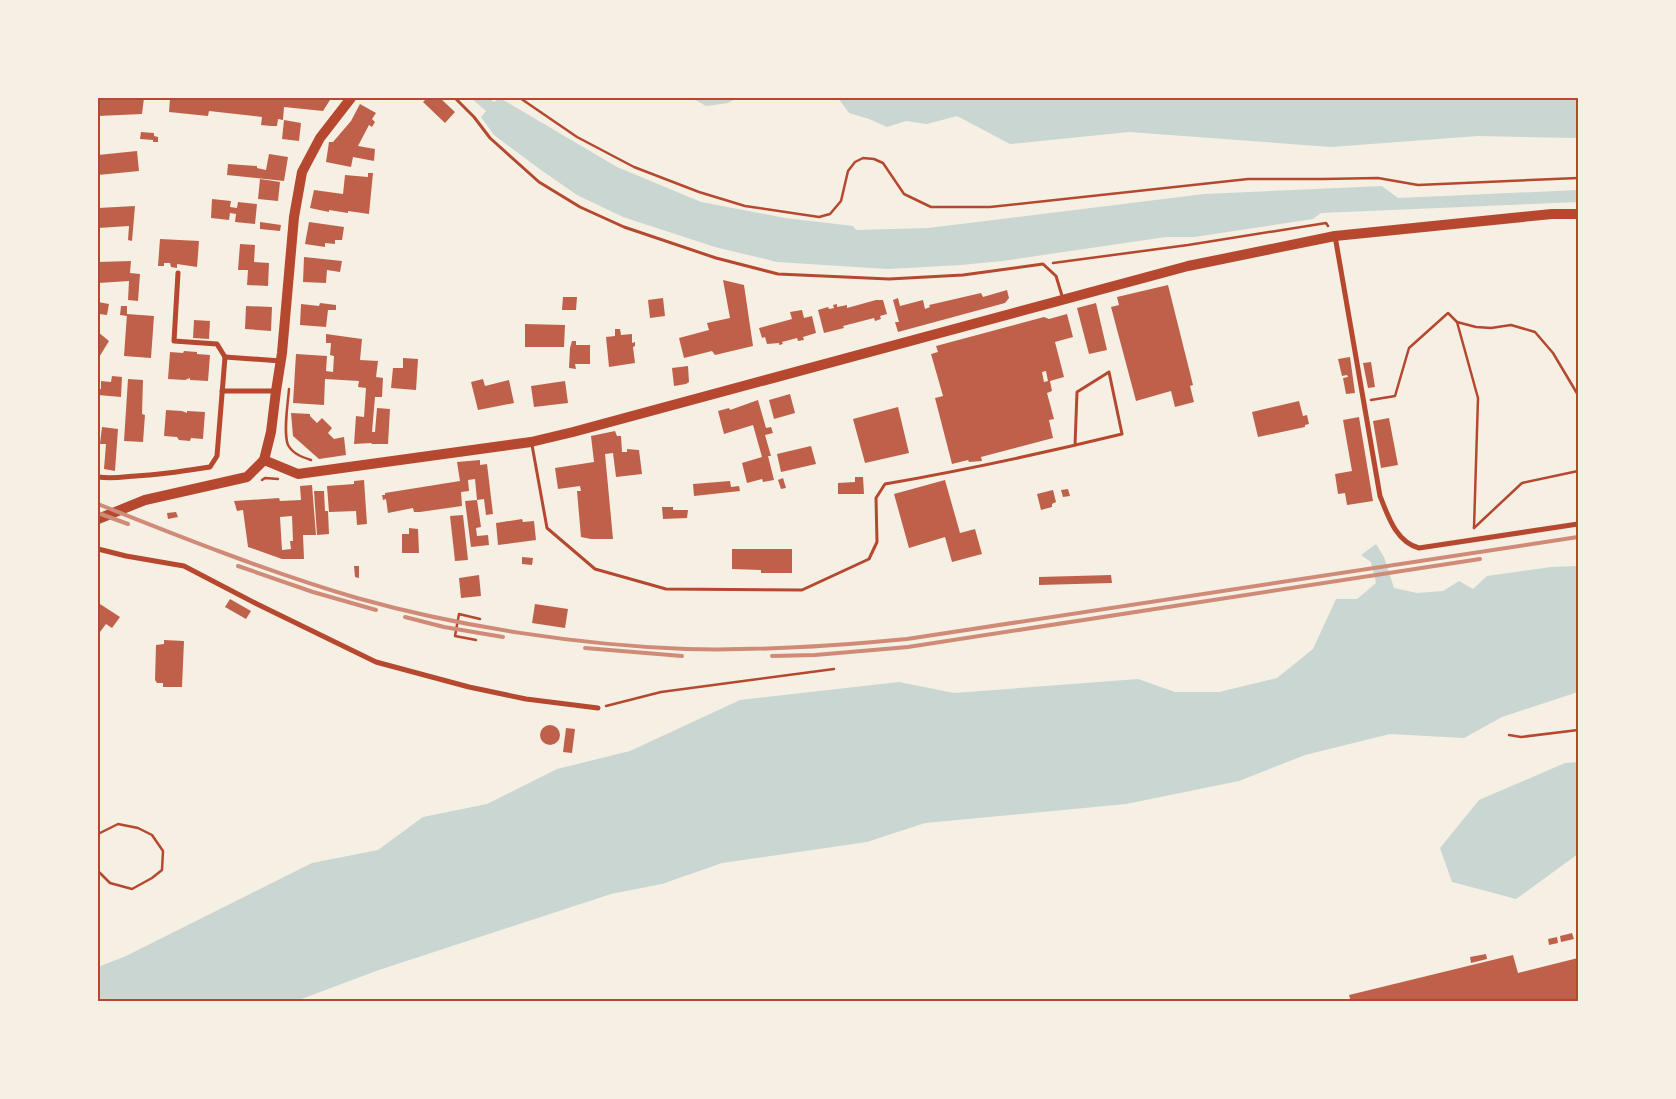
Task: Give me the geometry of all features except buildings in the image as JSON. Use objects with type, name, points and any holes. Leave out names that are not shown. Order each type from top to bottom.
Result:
[{"type":"main road","points":[[98,519],[145,500],[247,477],[264,460],[271,432],[284,341],[294,216],[302,172],[320,138],[351,98]]},
{"type":"main road","points":[[264,460],[298,474],[531,442],[1188,266],[1335,236],[1552,214],[1578,214]]},
{"type":"street","points":[[1335,236],[1380,496],[1390,521],[1406,542],[1419,548],[1578,524]]},
{"type":"street","points":[[98,477],[113,479],[160,475],[210,467],[217,456],[224,357],[217,344],[174,341],[178,273]]},
{"type":"street","points":[[224,357],[281,361]]},
{"type":"street","points":[[222,391],[276,391]]},
{"type":"street","points":[[98,549],[184,566],[376,662],[416,674],[526,699],[598,708]]},
{"type":"lane","points":[[456,98],[490,138],[540,182],[580,208],[624,228],[716,258],[778,274],[889,279],[963,275],[1043,264],[1056,276],[1064,300]]},
{"type":"lane","points":[[531,442],[547,528],[595,569],[666,589],[802,590],[869,560],[877,542],[876,498],[885,484],[967,470],[1075,445],[1122,434],[1109,372],[1077,392],[1075,445]]},
{"type":"path","points":[[520,98],[577,137],[634,167],[699,192],[745,206],[819,217],[830,214],[841,201],[848,171],[855,162],[863,158],[874,159],[883,163],[904,194],[931,207],[990,207],[1248,179],[1323,180],[1378,178],[1418,185],[1578,178]]},
{"type":"path","points":[[1043,264],[1326,223],[1335,236]]},
{"type":"path","points":[[1363,401],[1395,396],[1409,348],[1448,313],[1457,322],[1478,398],[1474,528],[1522,483],[1578,470]]},
{"type":"path","points":[[1457,322],[1476,327],[1492,328],[1511,325],[1535,332],[1553,354],[1578,395]]},
{"type":"path","points":[[290,382],[286,437],[289,446],[299,456],[314,461]]},
{"type":"path","points":[[476,640],[455,636],[458,614],[480,618]]},
{"type":"path","points":[[598,708],[661,692],[720,686],[834,669]]},
{"type":"path","points":[[1510,735],[1522,737],[1578,730]]},
{"type":"path","points":[[98,834],[118,824],[138,828],[152,835],[163,851],[162,870],[132,889],[110,883],[98,871]]},
{"type":"shaded area","points":[[471,98],[488,98],[494,102],[500,98],[617,167],[701,202],[785,218],[853,226],[856,230],[928,228],[1204,194],[1382,186],[1398,198],[1578,190],[1578,202],[1321,213],[1313,219],[1194,237],[1166,237],[1002,261],[961,265],[888,269],[777,262],[715,247],[623,217],[577,195],[494,135],[481,117],[486,111]]},
{"type":"shaded area","points":[[692,98],[737,98],[728,103],[706,106]]},
{"type":"shaded area","points":[[838,98],[1578,98],[1578,138],[1478,136],[1331,147],[1129,132],[1010,144],[957,116],[927,124],[906,121],[887,127],[849,113]]},
{"type":"shaded area","points":[[1376,544],[1384,557],[1394,588],[1417,593],[1443,591],[1459,581],[1473,589],[1487,576],[1551,567],[1578,566],[1578,692],[1502,717],[1464,738],[1390,734],[1305,755],[1239,781],[1126,804],[925,823],[867,842],[722,863],[662,884],[611,894],[376,971],[296,1001],[98,1001],[98,967],[126,956],[312,863],[378,850],[423,817],[487,804],[557,769],[630,751],[740,700],[899,682],[954,693],[1138,679],[1175,692],[1219,692],[1277,678],[1313,649],[1336,599],[1357,599],[1376,583],[1371,562],[1361,555]]},
{"type":"shaded area","points":[[1578,762],[1578,854],[1516,899],[1452,882],[1440,848],[1479,800],[1565,763]]},
{"type":"railway","points":[[98,504],[259,566],[324,588],[396,608],[478,626],[562,639],[686,649],[797,647],[907,639],[1578,537]]},
{"type":"railway","points":[[98,513],[128,524]]},
{"type":"railway","points":[[772,656],[815,655],[908,647],[1480,559]]},
{"type":"railway","points":[[238,566],[313,592],[376,610]]},
{"type":"railway","points":[[405,617],[444,627],[503,637]]},
{"type":"railway","points":[[585,648],[682,656]]}]
